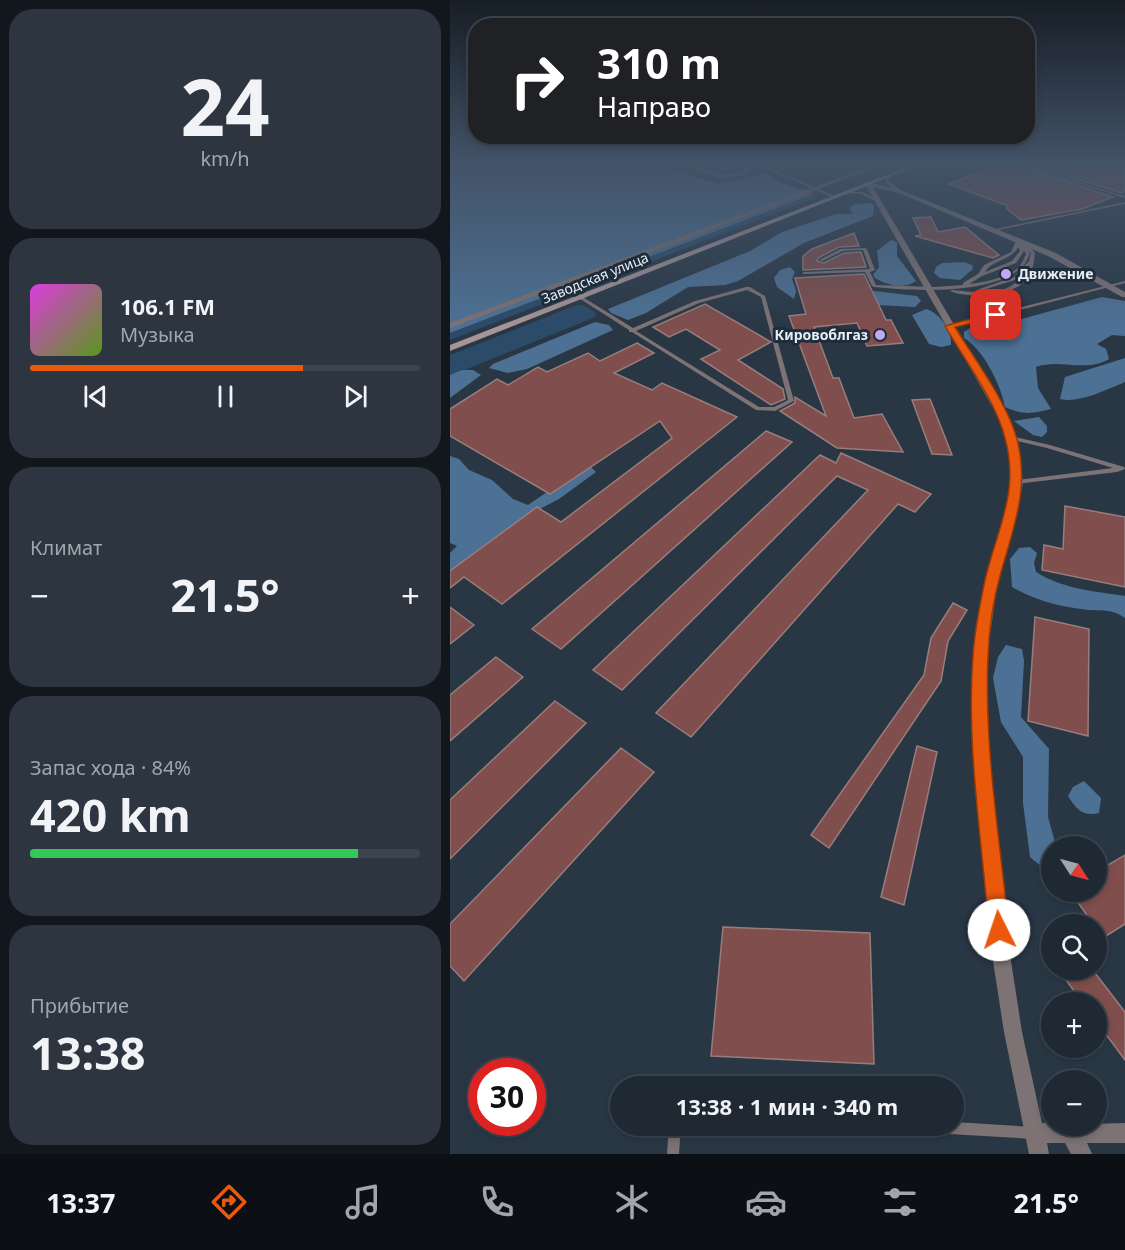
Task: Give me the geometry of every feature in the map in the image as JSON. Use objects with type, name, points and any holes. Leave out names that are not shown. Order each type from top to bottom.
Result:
[{"type":"main road","name":"Заводская улица","points":[[450,348],[779,219]]},
{"type":"street","points":[[450,326],[736,219]]},
{"type":"street","points":[[888,219],[934,289],[950,326],[1001,413],[1011,438],[1018,482],[1013,508],[992,579],[980,656],[980,730],[1000,948],[1013,1032],[1039,1154]]},
{"type":"street","points":[[966,219],[1053,255],[1125,295]]},
{"type":"street","points":[[1035,1133],[1041,1133]]},
{"type":"street","points":[[1107,1133],[1125,1133]]},
{"type":"street","points":[[1072,1136],[1082,1154]]},
{"type":"lane","points":[[993,230],[1047,219]]},
{"type":"lane","points":[[867,270],[874,286],[954,290],[1002,284],[1022,273],[1033,260],[1030,249],[1019,240]]},
{"type":"lane","points":[[954,290],[980,274],[1014,262],[1022,251],[1019,240]]},
{"type":"lane","points":[[954,290],[986,281],[1023,264],[1028,254],[1019,240]]},
{"type":"lane","points":[[857,243],[859,249]]},
{"type":"lane","points":[[804,273],[873,270],[865,249],[842,250],[821,260]]},
{"type":"lane","points":[[950,326],[1125,282]]},
{"type":"lane","points":[[579,297],[631,332],[758,409],[775,409],[791,401],[763,296],[748,288],[696,302],[631,332]]},
{"type":"lane","points":[[1011,438],[1048,446],[1123,469]]},
{"type":"lane","points":[[1018,482],[1123,469]]},
{"type":"lane","points":[[964,1129],[1035,1133]]},
{"type":"lane","points":[[673,1154],[674,1136]]},
{"type":"shaded area","points":[[450,219],[749,219],[450,333]]},
{"type":"shaded area","points":[[749,219],[761,219],[450,340],[450,333]]},
{"type":"shaded area","points":[[821,219],[866,219],[804,243],[738,281],[725,285],[688,287],[646,313],[628,320],[611,313],[608,309],[750,251],[782,232]]},
{"type":"shaded area","points":[[891,240],[897,242],[897,256],[916,281],[911,284],[900,286],[885,283],[873,275],[879,267],[877,251]]},
{"type":"shaded area","points":[[964,262],[972,265],[973,269],[960,280],[940,278],[934,273],[936,267],[942,263]]},
{"type":"shaded area","points":[[790,267],[795,272],[792,279],[796,291],[794,299],[777,287],[774,278],[780,270]]},
{"type":"shaded area","points":[[874,291],[917,296],[921,301],[915,307],[804,301],[800,298],[800,295],[808,293]]},
{"type":"shaded area","points":[[1102,297],[1125,301],[1125,336],[1112,335],[1097,344],[1106,349],[1109,359],[1091,365],[1054,364],[1036,367],[1038,388],[1051,409],[1028,413],[1005,407],[1000,388],[990,368],[978,350],[964,338],[964,332],[970,328],[996,326]]},
{"type":"shaded area","points":[[577,305],[583,305],[596,313],[595,317],[450,376],[450,355]]},
{"type":"shaded area","points":[[926,309],[936,314],[944,323],[951,345],[941,347],[929,344],[912,315]]},
{"type":"shaded area","points":[[595,322],[609,325],[613,330],[527,369],[508,373],[489,368],[493,364]]},
{"type":"shaded area","points":[[1125,358],[1125,382],[1084,398],[1060,399],[1065,377]]},
{"type":"shaded area","points":[[462,370],[473,370],[481,375],[450,398],[450,375]]},
{"type":"shaded area","points":[[1039,417],[1047,426],[1047,432],[1042,437],[1033,435],[1014,421]]},
{"type":"shaded area","points":[[450,456],[459,459],[469,470],[492,480],[513,499],[528,505],[588,464],[596,472],[559,499],[534,512],[450,572],[450,553],[457,546],[450,543]]},
{"type":"shaded area","points":[[1030,547],[1037,553],[1034,563],[1036,572],[1046,578],[1079,588],[1125,596],[1125,618],[1112,612],[1049,603],[1012,587],[1010,559],[1019,548]]},
{"type":"shaded area","points":[[1006,645],[1022,649],[1024,661],[1021,717],[1049,749],[1048,817],[1053,836],[1041,836],[1041,866],[1030,857],[1023,803],[1023,757],[1001,722],[993,678],[998,657]]},
{"type":"shaded area","points":[[1084,781],[1101,798],[1099,813],[1089,814],[1080,811],[1068,796],[1073,787]]},
{"type":"building","points":[[913,219],[932,219],[938,232],[965,227],[999,255],[993,258],[915,236],[921,235]]},
{"type":"building","points":[[854,233],[859,246],[839,247],[818,258],[817,261],[824,263],[844,253],[861,252],[866,267],[803,270],[803,256],[812,249]]},
{"type":"building","points":[[864,274],[886,320],[891,320],[903,343],[867,346],[857,323],[814,327],[833,378],[839,378],[854,418],[882,414],[903,452],[837,448],[780,411],[795,403],[795,397],[826,416],[789,316],[806,314],[795,278]]},
{"type":"building","points":[[705,304],[771,342],[738,360],[783,389],[785,399],[771,405],[701,359],[720,350],[686,329],[669,337],[653,327]]},
{"type":"building","points":[[637,343],[654,353],[614,373],[652,390],[662,383],[737,417],[502,604],[464,577],[450,588],[450,571],[537,507],[561,522],[672,438],[660,421],[550,494],[450,436],[450,409],[497,379],[508,385],[538,367],[547,372],[588,353],[600,361]]},
{"type":"building","points":[[930,399],[952,455],[932,454],[912,400]]},
{"type":"building","points":[[766,431],[792,442],[561,649],[532,629]]},
{"type":"building","points":[[841,453],[931,494],[915,512],[898,504],[691,737],[656,713],[868,490],[837,476],[622,690],[593,670],[820,455],[836,463]]},
{"type":"building","points":[[1065,506],[1125,517],[1125,587],[1042,570],[1044,545],[1063,549]]},
{"type":"building","points":[[953,603],[967,610],[948,641],[941,681],[829,848],[811,835],[924,675],[931,638]]},
{"type":"building","points":[[450,607],[474,625],[450,644]]},
{"type":"building","points":[[1035,617],[1089,629],[1088,736],[1028,721]]},
{"type":"building","points":[[496,657],[523,677],[450,741],[450,695]]},
{"type":"building","points":[[555,701],[586,723],[450,859],[450,800]]},
{"type":"building","points":[[917,746],[937,752],[904,905],[881,897]]},
{"type":"building","points":[[621,748],[654,772],[464,981],[450,966],[450,924]]},
{"type":"building","points":[[1125,855],[1125,924],[1107,935],[1107,914],[1086,914],[1078,902],[1107,902],[1107,866]]},
{"type":"building","points":[[723,927],[870,933],[874,1064],[711,1056]]},
{"type":"building","points":[[1066,980],[1100,980],[1125,1012],[1125,1060],[1107,1036],[1107,992],[1075,992]]},
{"type":"place","name":"Движение","points":[[1006,274]]},
{"type":"place","name":"Кировоблгаз","points":[[880,335]]},
{"type":"route","points":[[996,315],[950,326],[1001,413],[1011,438],[1018,482],[1013,508],[992,579],[980,656],[980,730],[988,836],[997,893],[999,930]]}]
